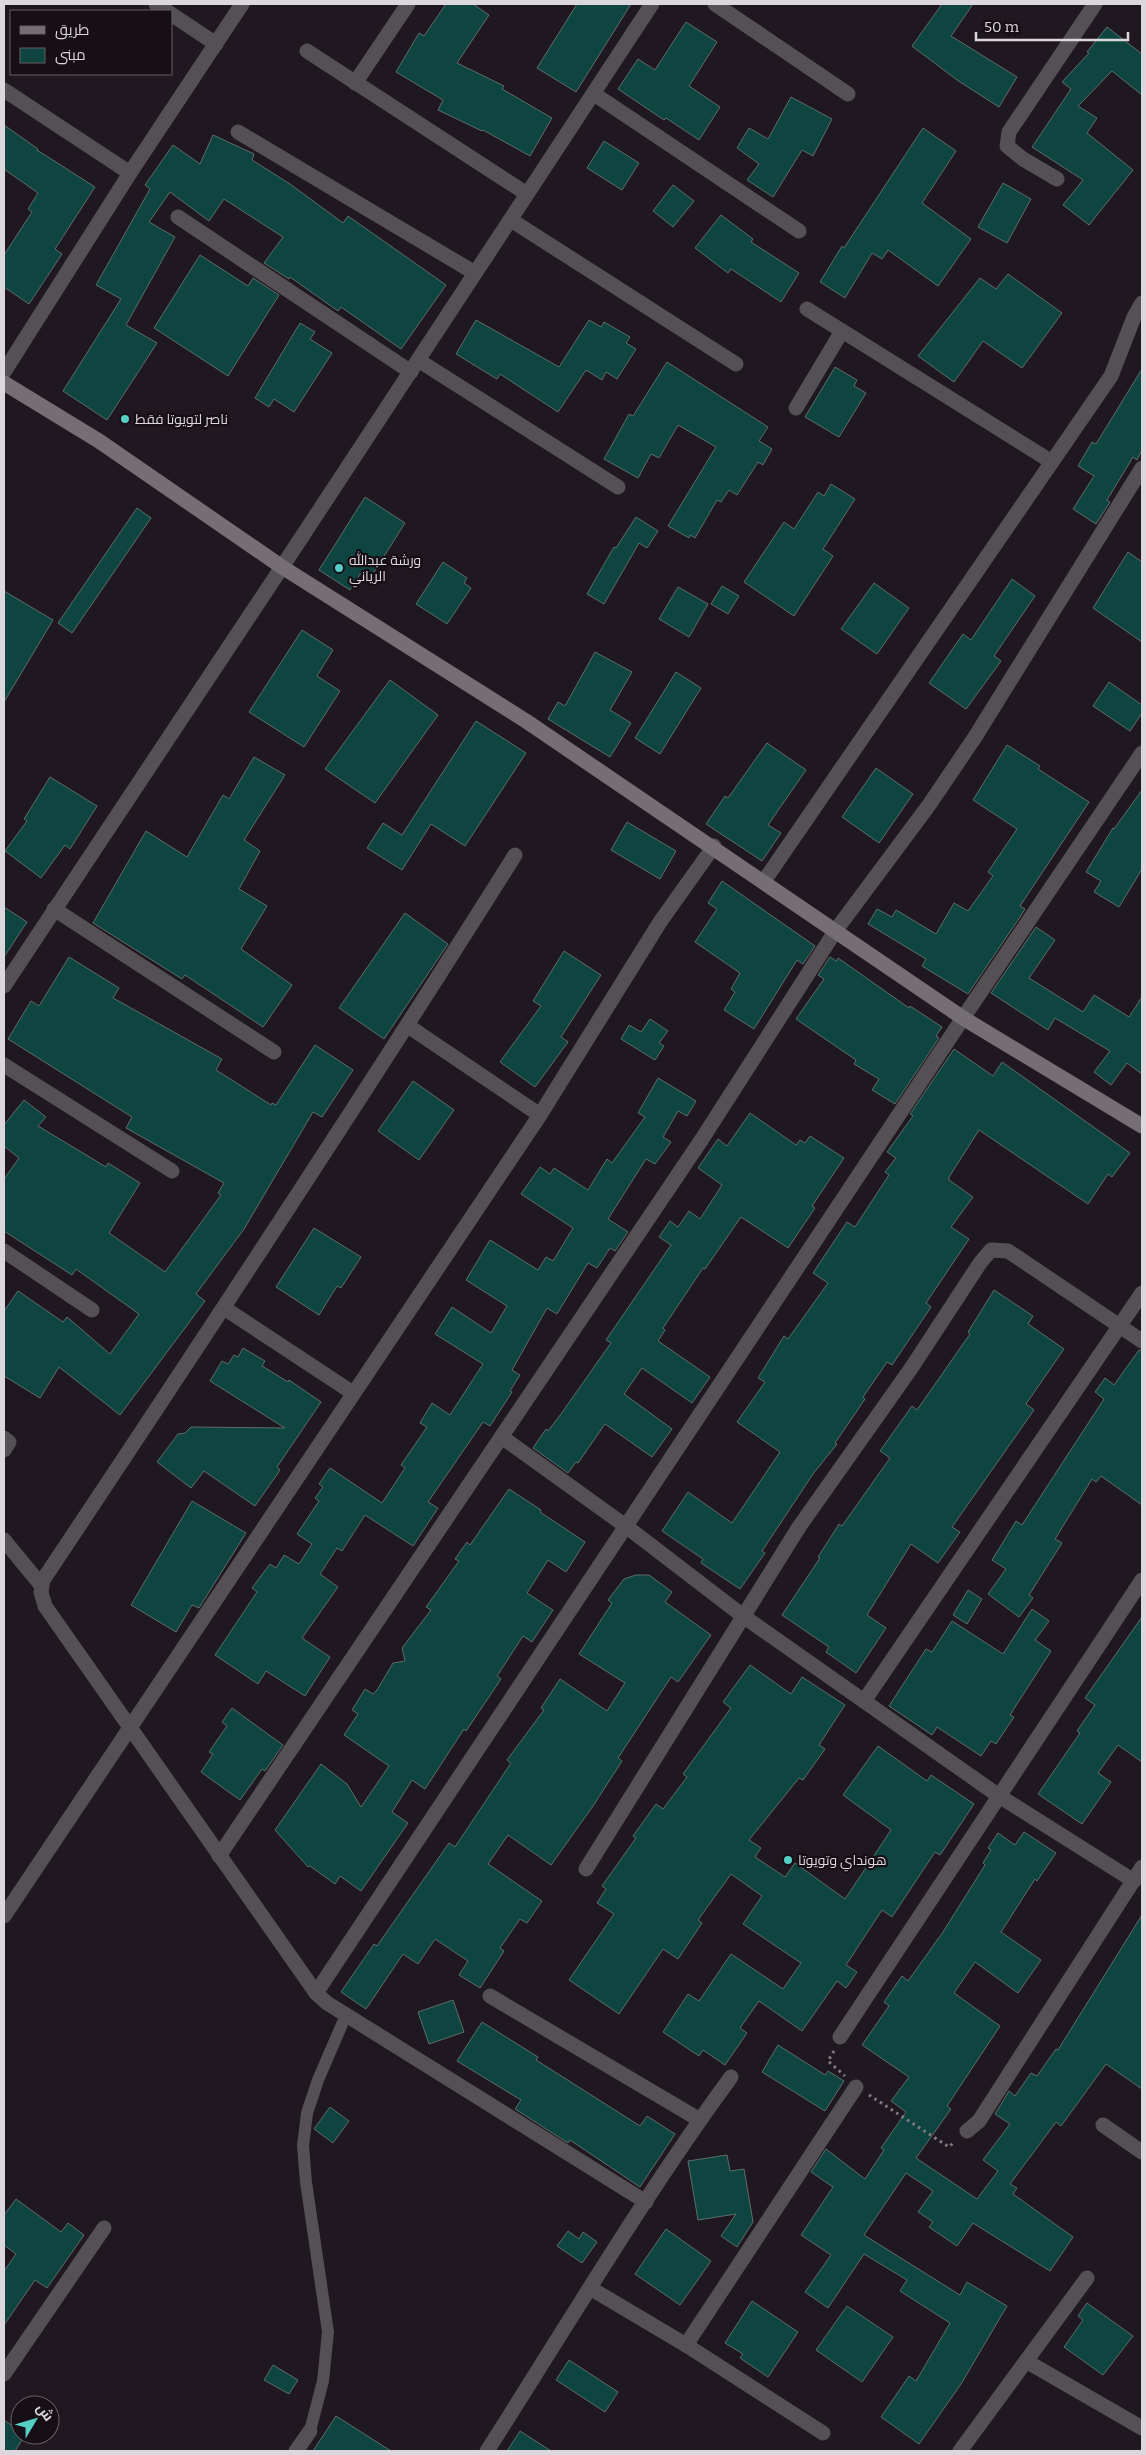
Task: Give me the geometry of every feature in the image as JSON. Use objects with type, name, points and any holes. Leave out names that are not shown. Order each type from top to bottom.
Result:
[{"type":"street","points":[[4,372],[130,173],[242,4]]},
{"type":"street","points":[[355,83],[408,4]]},
{"type":"street","points":[[4,986],[415,366],[652,4]]},
{"type":"street","points":[[715,4],[848,94]]},
{"type":"street","points":[[1057,179],[1023,159],[1007,146],[1009,132],[1095,4]]},
{"type":"street","points":[[172,15],[216,44]]},
{"type":"street","points":[[307,51],[527,194]]},
{"type":"street","points":[[4,90],[130,173]]},
{"type":"street","points":[[594,94],[799,231]]},
{"type":"street","points":[[238,132],[476,273]]},
{"type":"street","points":[[178,217],[415,366],[618,487]]},
{"type":"street","points":[[511,220],[736,364]]},
{"type":"street","points":[[764,881],[1111,376],[1134,317],[1142,303]]},
{"type":"street","points":[[807,309],[1052,462]]},
{"type":"street","points":[[796,408],[842,331]]},
{"type":"street","points":[[4,383],[99,441],[282,567],[526,720],[714,846],[963,1018],[1142,1126]]},
{"type":"street","points":[[219,1856],[503,1438],[702,1139],[836,930],[929,805],[975,737],[1142,468]]},
{"type":"street","points":[[316,1993],[963,1018],[1142,753]]},
{"type":"street","points":[[4,1916],[540,1114],[660,922],[714,846]]},
{"type":"street","points":[[41,1585],[408,1026],[515,855]]},
{"type":"street","points":[[54,909],[274,1052]]},
{"type":"street","points":[[408,1026],[540,1114]]},
{"type":"street","points":[[4,1065],[172,1171]]},
{"type":"street","points":[[586,1869],[799,1527],[912,1367],[980,1263],[991,1250],[1008,1251],[1142,1342]]},
{"type":"street","points":[[4,1251],[92,1310]]},
{"type":"street","points":[[864,1701],[1142,1293]]},
{"type":"street","points":[[224,1308],[353,1393]]},
{"type":"street","points":[[4,1438],[9,1442],[4,1450]]},
{"type":"street","points":[[503,1438],[627,1527],[743,1616],[999,1796],[1134,1881]]},
{"type":"street","points":[[4,1540],[41,1585],[45,1606],[316,1993],[346,2015],[646,2202]]},
{"type":"street","points":[[840,2037],[1142,1580]]},
{"type":"street","points":[[967,2131],[979,2121],[1142,1867]]},
{"type":"street","points":[[490,1996],[700,2120]]},
{"type":"street","points":[[487,2451],[646,2202],[731,2077]]},
{"type":"street","points":[[686,2345],[856,2087]]},
{"type":"street","points":[[1103,2125],[1142,2151]]},
{"type":"street","points":[[4,2374],[8,2357],[104,2228]]},
{"type":"street","points":[[960,2451],[1087,2278]]},
{"type":"street","points":[[590,2288],[686,2345],[823,2433]]},
{"type":"street","points":[[1026,2361],[1142,2428]]},
{"type":"street","points":[[296,2451],[310,2431]]},
{"type":"lane","points":[[310,2431],[323,2382],[328,2332],[306,2182],[303,2146],[310,2105],[346,2015]]},
{"type":"path","points":[[840,2037],[828,2061],[856,2087],[949,2147],[967,2131]]},
{"type":"building","points":[[446,4],[473,4],[489,15],[457,63],[504,86],[502,89],[552,118],[530,156],[483,130],[438,110],[443,100],[396,72],[419,33],[424,36]]},
{"type":"building","points":[[577,4],[631,4],[576,92],[537,68]]},
{"type":"building","points":[[942,4],[973,4],[951,36],[1017,77],[999,107],[957,80],[912,46]]},
{"type":"building","points":[[686,22],[717,42],[689,86],[720,107],[699,140],[666,118],[664,120],[618,89],[638,59],[655,70]]},
{"type":"building","points":[[1107,27],[1142,54],[1142,95],[1112,71],[1078,106],[1097,118],[1087,133],[1133,170],[1089,225],[1063,205],[1083,180],[1032,147],[1071,89],[1062,82],[1089,53],[1087,52]]},
{"type":"building","points":[[791,97],[832,119],[813,156],[802,150],[773,197],[747,180],[759,164],[737,148],[749,128],[768,139]]},
{"type":"building","points":[[4,125],[37,150],[95,187],[55,249],[62,254],[29,304],[4,287],[4,255],[32,212],[28,209],[38,193],[4,169]]},
{"type":"building","points":[[923,128],[956,151],[922,203],[971,239],[938,286],[888,250],[882,259],[872,253],[845,298],[820,282],[842,246],[844,248]]},
{"type":"building","points":[[213,135],[254,154],[252,160],[290,184],[343,223],[348,216],[446,285],[401,349],[341,307],[338,311],[290,277],[289,279],[264,263],[283,237],[224,199],[209,221],[170,192],[149,222],[175,237],[126,325],[157,343],[107,420],[63,391],[121,299],[96,285],[150,189],[145,185],[173,145],[200,164]]},
{"type":"building","points":[[604,141],[639,163],[622,190],[587,168]]},
{"type":"building","points":[[1003,183],[1031,199],[1007,243],[978,227]]},
{"type":"building","points":[[673,185],[694,201],[673,227],[653,211]]},
{"type":"building","points":[[721,215],[753,239],[751,242],[799,273],[781,302],[731,269],[728,273],[695,248]]},
{"type":"building","points":[[200,255],[248,286],[253,278],[279,295],[228,376],[154,328]]},
{"type":"building","points":[[1008,274],[1062,313],[1022,368],[983,341],[954,382],[918,356],[980,278],[996,289]]},
{"type":"building","points":[[476,320],[559,367],[589,320],[601,327],[604,322],[630,337],[626,343],[636,349],[617,379],[606,372],[602,380],[586,370],[558,412],[500,374],[497,379],[456,354]]},
{"type":"building","points":[[300,323],[315,332],[310,339],[332,353],[294,412],[274,399],[269,407],[255,398]]},
{"type":"building","points":[[667,362],[768,427],[759,441],[772,449],[763,465],[758,462],[737,495],[729,490],[721,502],[717,500],[695,538],[690,535],[689,538],[668,526],[716,447],[678,425],[659,458],[651,454],[638,478],[604,459],[629,414],[633,416]]},
{"type":"building","points":[[835,367],[857,380],[854,386],[866,393],[839,437],[805,417]]},
{"type":"building","points":[[1142,369],[1142,450],[1137,460],[1133,457],[1107,500],[1110,502],[1096,524],[1073,509],[1094,476],[1078,466],[1092,442],[1096,444]]},
{"type":"building","points":[[831,484],[855,499],[823,549],[833,556],[794,616],[744,582],[784,522],[794,529],[818,492],[824,496]]},
{"type":"building","points":[[365,497],[405,523],[369,580],[360,574],[350,590],[319,570]]},
{"type":"building","points":[[137,508],[151,518],[72,633],[58,623]]},
{"type":"building","points":[[636,517],[658,531],[647,548],[639,543],[604,604],[587,594],[614,547],[616,548]]},
{"type":"building","points":[[1128,552],[1142,562],[1142,642],[1093,608]]},
{"type":"building","points":[[443,562],[467,578],[464,583],[471,588],[447,624],[416,604]]},
{"type":"building","points":[[1012,579],[1035,596],[994,656],[1001,661],[966,709],[929,683],[963,634],[971,640]]},
{"type":"building","points":[[874,583],[909,608],[877,654],[841,629]]},
{"type":"building","points":[[722,586],[739,596],[728,614],[711,604]]},
{"type":"building","points":[[678,587],[708,604],[689,637],[659,619]]},
{"type":"building","points":[[4,591],[53,620],[4,702]]},
{"type":"building","points":[[302,630],[333,650],[317,676],[340,691],[304,747],[249,712]]},
{"type":"building","points":[[595,652],[632,672],[610,710],[631,723],[610,757],[548,719],[558,702],[565,706]]},
{"type":"building","points":[[676,672],[701,688],[660,754],[635,738]]},
{"type":"building","points":[[390,680],[438,715],[375,803],[325,769]]},
{"type":"building","points":[[1109,682],[1142,705],[1142,713],[1130,731],[1093,706]]},
{"type":"building","points":[[476,721],[526,753],[465,846],[431,824],[402,870],[367,848],[383,823],[402,835]]},
{"type":"building","points":[[767,743],[806,770],[768,825],[781,833],[762,861],[706,824],[725,796],[728,798]]},
{"type":"building","points":[[1007,745],[1040,766],[1038,769],[1089,802],[1020,906],[1025,909],[1020,917],[968,994],[922,966],[926,959],[868,924],[877,909],[892,917],[896,910],[936,934],[954,903],[968,911],[993,876],[988,872],[1017,829],[973,800]]},
{"type":"building","points":[[254,757],[285,775],[244,840],[260,851],[239,889],[267,906],[241,949],[292,985],[263,1027],[185,975],[182,979],[93,923],[146,831],[187,857],[223,795],[229,799]]},
{"type":"building","points":[[876,768],[913,794],[879,843],[842,817]]},
{"type":"building","points":[[50,777],[97,806],[70,849],[65,845],[41,878],[5,851],[27,821],[24,819]]},
{"type":"building","points":[[1142,790],[1142,869],[1119,907],[1094,892],[1101,881],[1086,872],[1113,828]]},
{"type":"building","points":[[627,822],[676,851],[660,879],[611,850]]},
{"type":"building","points":[[722,881],[815,946],[803,964],[797,960],[754,1029],[724,1010],[735,992],[731,989],[740,973],[695,942],[717,909],[708,903]]},
{"type":"building","points":[[4,907],[27,922],[4,957]]},
{"type":"building","points":[[405,913],[448,944],[384,1039],[339,1008]]},
{"type":"building","points":[[1036,927],[1055,940],[1029,978],[1083,1012],[1094,995],[1129,1017],[1142,997],[1142,1074],[1127,1063],[1111,1085],[1094,1072],[1110,1051],[1055,1018],[1048,1030],[991,993]]},
{"type":"building","points":[[564,951],[601,975],[561,1037],[568,1042],[535,1087],[500,1062],[541,1006],[533,1001]]},
{"type":"building","points":[[69,957],[119,988],[113,998],[222,1059],[216,1070],[271,1105],[272,1103],[276,1105],[315,1045],[353,1070],[322,1117],[313,1112],[244,1229],[196,1294],[205,1301],[120,1415],[59,1367],[40,1398],[4,1376],[4,1311],[18,1291],[63,1322],[67,1317],[110,1354],[139,1314],[76,1269],[72,1275],[4,1231],[4,1179],[19,1158],[4,1146],[4,1125],[24,1100],[46,1117],[38,1126],[106,1167],[108,1163],[140,1183],[109,1233],[165,1272],[221,1195],[218,1193],[224,1183],[126,1128],[132,1117],[8,1039],[31,1001],[39,1006]]},
{"type":"building","points":[[830,957],[836,961],[838,958],[909,1008],[910,1006],[942,1027],[936,1036],[939,1038],[895,1104],[872,1090],[879,1079],[854,1064],[856,1060],[796,1019],[824,979],[818,975]]},
{"type":"building","points":[[650,1019],[668,1031],[659,1043],[664,1046],[655,1060],[621,1039],[629,1025],[641,1032]]},
{"type":"building","points":[[954,1049],[993,1076],[1002,1062],[1130,1153],[1112,1177],[1108,1174],[1088,1204],[979,1130],[949,1177],[949,1180],[973,1197],[951,1227],[969,1239],[926,1303],[931,1307],[892,1365],[887,1362],[863,1397],[865,1399],[835,1443],[837,1444],[813,1474],[762,1551],[765,1553],[740,1589],[701,1563],[703,1559],[662,1531],[688,1492],[732,1523],[780,1452],[737,1422],[765,1382],[758,1378],[784,1336],[788,1339],[828,1283],[813,1273],[847,1222],[855,1227],[889,1175],[885,1172],[896,1158],[887,1152],[913,1116],[910,1114]]},
{"type":"building","points":[[658,1078],[696,1101],[687,1116],[678,1111],[663,1137],[671,1142],[655,1164],[646,1159],[608,1219],[628,1232],[615,1251],[610,1248],[597,1268],[588,1263],[557,1314],[547,1308],[512,1370],[520,1375],[510,1391],[512,1392],[490,1426],[483,1422],[428,1502],[438,1508],[413,1546],[365,1515],[342,1551],[337,1548],[320,1574],[338,1587],[302,1638],[330,1657],[305,1696],[266,1671],[258,1684],[215,1655],[257,1592],[252,1588],[270,1564],[276,1568],[284,1555],[299,1564],[312,1544],[297,1534],[319,1501],[315,1498],[323,1487],[319,1484],[330,1468],[382,1503],[405,1468],[401,1465],[427,1427],[420,1423],[432,1403],[450,1415],[483,1364],[435,1334],[452,1307],[491,1333],[507,1306],[466,1280],[490,1240],[538,1270],[546,1257],[553,1261],[573,1228],[521,1194],[540,1167],[550,1174],[554,1168],[588,1190],[607,1159],[612,1163],[645,1117],[638,1113]]},
{"type":"building","points":[[413,1081],[454,1110],[419,1160],[378,1131]]},
{"type":"building","points":[[750,1113],[796,1145],[800,1140],[805,1143],[810,1136],[844,1158],[812,1206],[815,1208],[788,1248],[741,1217],[705,1269],[703,1268],[663,1328],[665,1330],[658,1341],[710,1377],[692,1403],[642,1368],[624,1394],[672,1429],[652,1457],[605,1424],[578,1463],[576,1462],[568,1473],[533,1448],[546,1429],[548,1431],[561,1414],[611,1343],[606,1340],[671,1245],[659,1237],[670,1221],[678,1227],[689,1211],[700,1219],[722,1185],[698,1168],[718,1139],[727,1146]]},
{"type":"building","points":[[314,1228],[361,1257],[341,1288],[337,1286],[319,1315],[276,1287]]},
{"type":"building","points":[[994,1290],[1033,1316],[1028,1324],[1064,1349],[1026,1404],[1034,1410],[952,1527],[960,1532],[938,1563],[911,1544],[867,1615],[886,1628],[856,1673],[826,1652],[829,1647],[782,1615],[820,1558],[818,1557],[839,1524],[842,1526],[890,1458],[880,1451],[912,1406],[917,1410],[970,1334],[968,1332]]},
{"type":"building","points":[[243,1348],[265,1361],[262,1366],[288,1382],[289,1380],[321,1402],[277,1467],[280,1470],[255,1506],[204,1471],[191,1488],[157,1462],[178,1434],[185,1433],[191,1427],[285,1428],[210,1381],[222,1361],[228,1364],[234,1355],[238,1357]]},
{"type":"building","points":[[1139,1350],[1142,1350],[1142,1505],[1101,1476],[1096,1482],[1092,1479],[1055,1539],[1062,1543],[1029,1595],[1033,1598],[1019,1617],[988,1594],[1006,1569],[992,1560],[1016,1521],[1022,1525],[1104,1399],[1095,1392],[1105,1378],[1114,1385]]},
{"type":"building","points":[[509,1489],[585,1542],[566,1572],[548,1560],[527,1593],[553,1610],[532,1642],[523,1636],[497,1676],[501,1679],[466,1731],[464,1729],[425,1789],[412,1780],[392,1812],[408,1823],[361,1891],[340,1876],[335,1884],[310,1866],[308,1867],[275,1830],[321,1764],[347,1784],[361,1807],[389,1766],[344,1735],[358,1714],[352,1710],[365,1689],[373,1694],[377,1690],[393,1663],[405,1661],[402,1648],[431,1610],[426,1607],[459,1561],[455,1559],[467,1542],[470,1545]]},
{"type":"building","points":[[192,1501],[246,1533],[199,1608],[192,1605],[176,1632],[131,1605]]},
{"type":"building","points":[[636,1575],[649,1575],[672,1592],[665,1602],[711,1635],[678,1682],[671,1677],[618,1758],[622,1761],[551,1865],[508,1835],[488,1864],[542,1901],[527,1923],[520,1919],[500,1948],[504,1951],[480,1988],[459,1975],[468,1961],[435,1939],[418,1964],[403,1954],[366,2009],[341,1992],[374,1944],[377,1946],[449,1843],[455,1847],[511,1763],[507,1760],[544,1710],[541,1708],[560,1679],[607,1711],[625,1683],[579,1654],[612,1603],[608,1600],[624,1579]]},
{"type":"building","points":[[968,1590],[982,1599],[967,1624],[953,1615]]},
{"type":"building","points":[[1032,1609],[1049,1621],[1035,1640],[1051,1651],[1010,1715],[1014,1717],[996,1744],[991,1741],[981,1756],[937,1727],[932,1735],[889,1706],[926,1649],[932,1652],[952,1621],[1003,1654]]},
{"type":"building","points":[[1142,1617],[1142,1762],[1118,1745],[1098,1773],[1111,1782],[1082,1824],[1038,1794],[1080,1733],[1077,1731],[1095,1705],[1085,1698]]},
{"type":"building","points":[[750,1665],[791,1694],[802,1677],[845,1705],[819,1745],[825,1749],[803,1780],[799,1778],[749,1840],[761,1848],[755,1857],[785,1877],[795,1863],[845,1899],[891,1830],[843,1795],[878,1746],[927,1781],[931,1775],[974,1804],[940,1855],[935,1852],[892,1917],[882,1910],[846,1965],[857,1972],[846,1988],[837,1981],[802,2031],[759,2001],[740,2028],[747,2033],[725,2065],[703,2050],[699,2056],[663,2032],[688,1994],[699,2001],[731,1954],[783,1989],[801,1963],[743,1924],[762,1896],[731,1874],[698,1920],[702,1923],[678,1959],[663,1949],[619,2014],[569,1980],[614,1914],[597,1903],[606,1889],[602,1886],[636,1838],[633,1836],[656,1804],[663,1809],[687,1777],[683,1774],[731,1708],[723,1702]]},
{"type":"building","points":[[232,1708],[283,1745],[265,1771],[262,1769],[240,1800],[201,1772],[213,1754],[209,1752],[227,1726],[222,1722]]},
{"type":"building","points":[[1024,1832],[1056,1853],[1037,1881],[1035,1879],[1001,1932],[1041,1960],[1018,1993],[975,1962],[954,1993],[1000,2026],[947,2106],[951,2109],[916,2158],[977,2199],[998,2171],[983,2160],[1010,2124],[995,2114],[1009,2091],[1015,2096],[1031,2073],[1037,2076],[1056,2049],[1058,2050],[1142,1915],[1142,2089],[1106,2064],[1061,2126],[1056,2122],[1010,2184],[1017,2188],[1013,2194],[1073,2237],[1050,2271],[973,2223],[957,2246],[929,2227],[933,2222],[918,2212],[933,2191],[906,2173],[864,2235],[960,2295],[967,2282],[1007,2306],[961,2384],[919,2444],[881,2417],[909,2376],[916,2381],[950,2323],[900,2291],[907,2280],[864,2254],[828,2308],[805,2292],[831,2255],[801,2235],[833,2187],[811,2172],[826,2149],[865,2179],[884,2150],[881,2148],[906,2112],[891,2101],[909,2077],[862,2045],[889,2006],[884,2002],[902,1976],[908,1981],[943,1932],[985,1865],[983,1863],[991,1850],[988,1848],[998,1833],[1015,1845]]},
{"type":"building","points":[[453,2000],[464,2032],[429,2044],[418,2012]]},
{"type":"building","points":[[482,2022],[538,2057],[536,2060],[640,2126],[647,2116],[675,2134],[640,2187],[570,2140],[568,2143],[515,2109],[521,2100],[457,2061]]},
{"type":"building","points":[[778,2045],[825,2075],[828,2071],[844,2081],[825,2111],[762,2072]]},
{"type":"building","points":[[330,2107],[349,2121],[333,2143],[314,2129]]},
{"type":"building","points":[[727,2155],[730,2171],[744,2169],[753,2222],[737,2247],[721,2236],[736,2214],[698,2220],[688,2161]]},
{"type":"building","points":[[16,2199],[61,2232],[68,2223],[84,2235],[47,2288],[35,2280],[4,2325],[4,2271],[16,2254],[4,2245],[4,2215]]},
{"type":"building","points":[[666,2229],[711,2261],[680,2305],[635,2274]]},
{"type":"building","points":[[568,2231],[579,2239],[583,2232],[597,2242],[582,2263],[557,2246]]},
{"type":"building","points":[[752,2301],[798,2332],[768,2377],[740,2358],[743,2354],[725,2343]]},
{"type":"building","points":[[1087,2303],[1133,2336],[1103,2375],[1064,2347],[1083,2320],[1078,2316]]},
{"type":"building","points":[[847,2306],[893,2337],[862,2382],[816,2350]]},
{"type":"building","points":[[569,2360],[618,2392],[605,2412],[556,2380]]},
{"type":"building","points":[[273,2365],[298,2380],[289,2394],[264,2380]]},
{"type":"building","points":[[336,2416],[391,2451],[313,2451]]},
{"type":"building","points":[[4,2420],[10,2424],[10,2445],[19,2445],[15,2451],[4,2451]]},
{"type":"building","points":[[520,2431],[551,2451],[507,2451]]},
{"type":"place","name":"ناصر لتويوتا فقط","points":[[125,419]]},
{"type":"place","name":"ورشة عبدالله الرياني","points":[[339,568]]},
{"type":"place","name":"هونداي وتويوتا","points":[[788,1860]]}]
